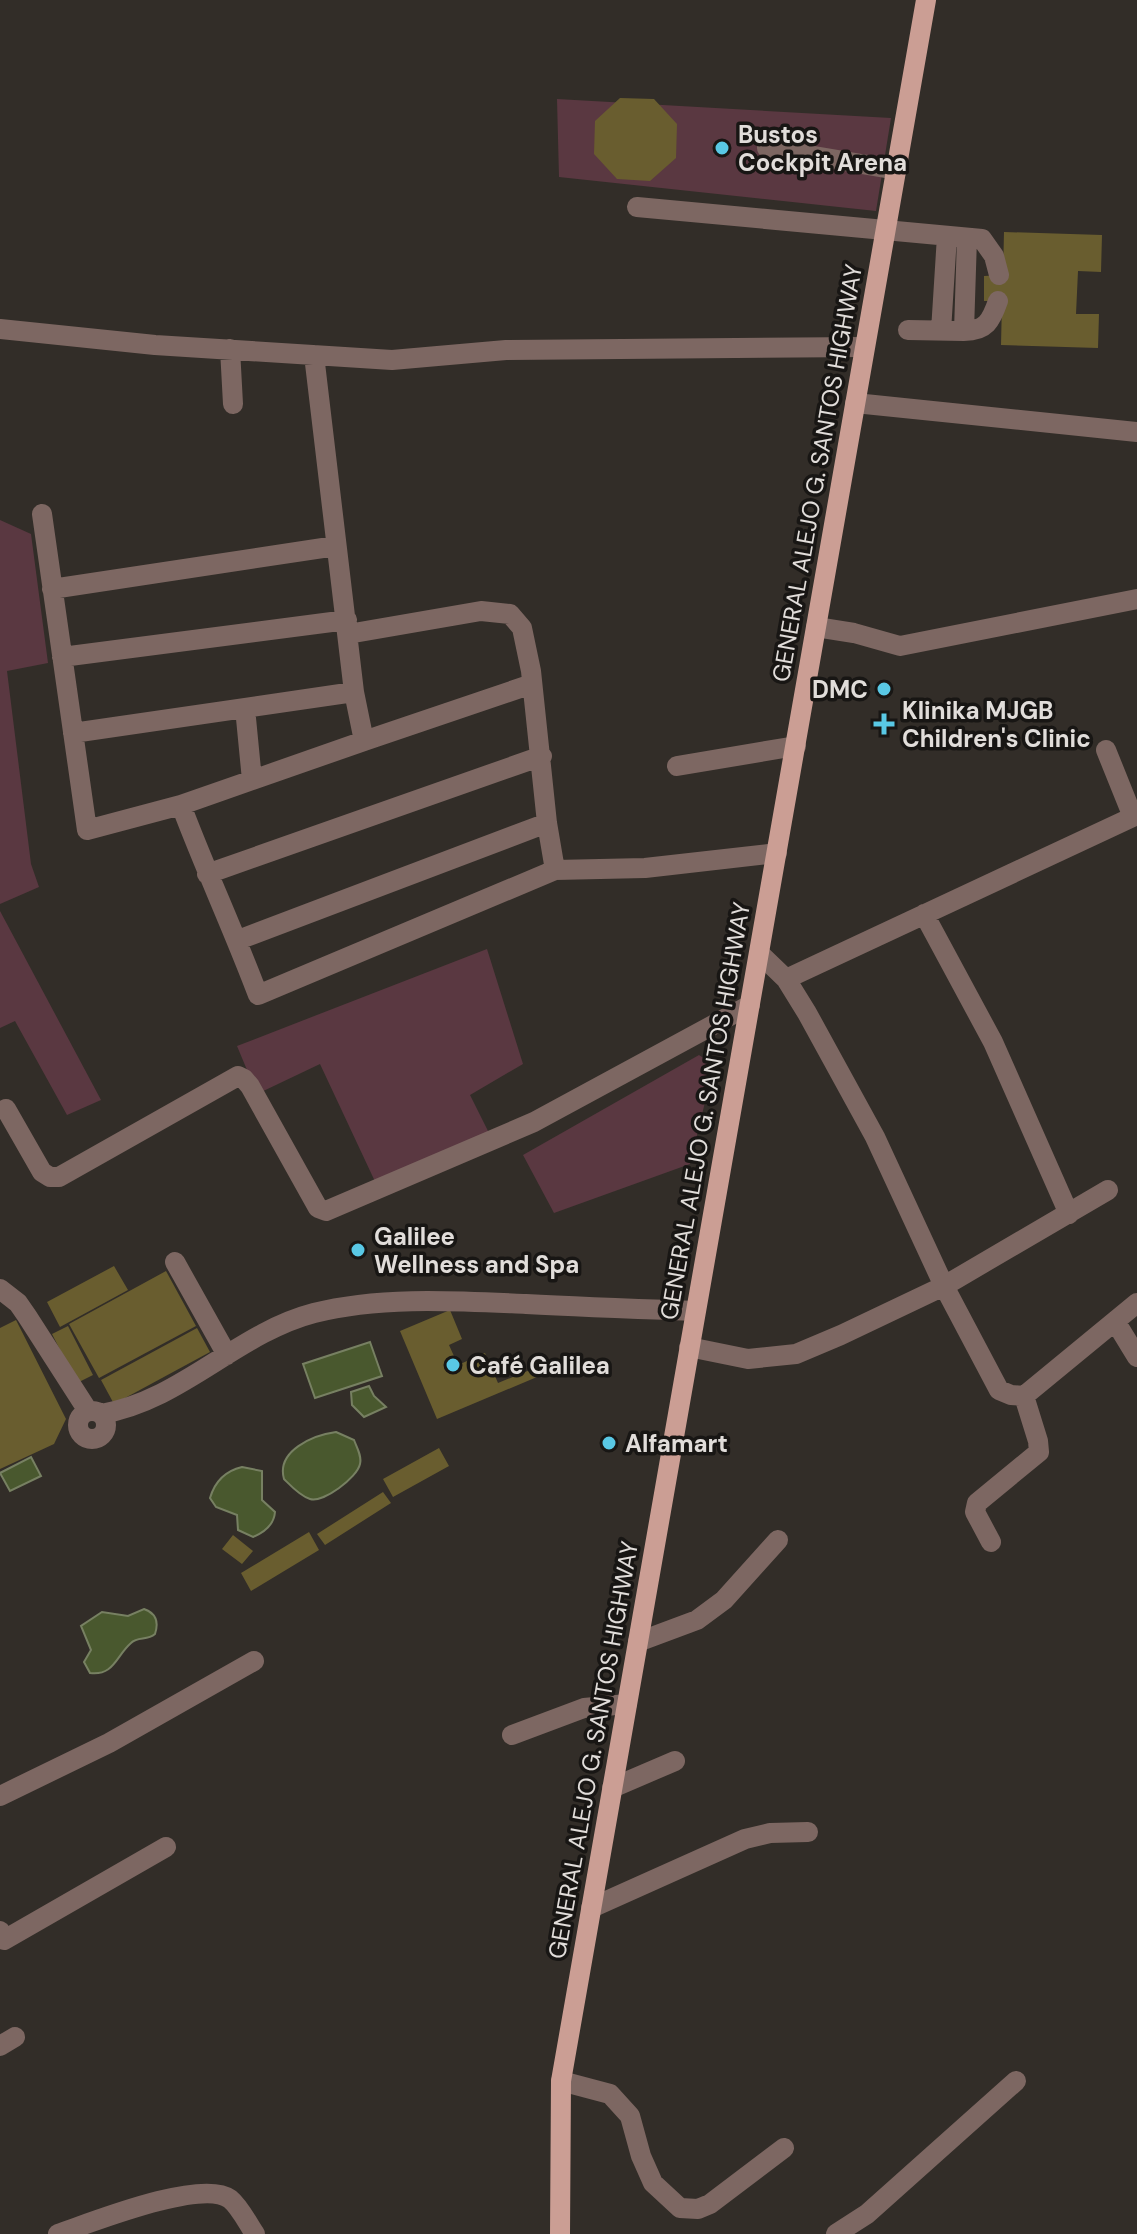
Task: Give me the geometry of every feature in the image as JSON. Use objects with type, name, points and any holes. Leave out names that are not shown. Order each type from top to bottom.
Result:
[{"type":"main road","name":"GENERAL ALEJO G. SANTOS HIGHWAY","points":[[560,2234],[561,2081],[695,1311],[761,955],[926,0]]},
{"type":"street","points":[[767,148],[897,170]]},
{"type":"street","points":[[637,207],[982,239],[994,256],[999,275]]},
{"type":"street","points":[[941,331],[957,237]]},
{"type":"street","points":[[957,237],[964,331]]},
{"type":"street","points":[[908,330],[977,331],[989,323],[998,301]]},
{"type":"street","points":[[0,329],[392,360],[506,350],[864,347]]},
{"type":"street","points":[[230,349],[233,404]]},
{"type":"street","points":[[314,355],[354,692],[364,741]]},
{"type":"street","points":[[855,403],[1137,432]]},
{"type":"street","points":[[42,514],[87,830],[181,805],[532,684]]},
{"type":"street","points":[[52,589],[336,546]]},
{"type":"street","points":[[816,627],[854,633],[900,646],[1137,599]]},
{"type":"street","points":[[62,657],[481,611],[510,614],[522,628],[532,684],[555,870]]},
{"type":"street","points":[[73,733],[354,692]]},
{"type":"street","points":[[245,708],[252,780]]},
{"type":"street","points":[[677,766],[796,746]]},
{"type":"street","points":[[786,979],[1135,816],[1106,750]]},
{"type":"street","points":[[207,874],[542,756]]},
{"type":"street","points":[[181,805],[258,995],[555,870],[645,868],[777,853]]},
{"type":"street","points":[[238,940],[547,823]]},
{"type":"street","points":[[924,914],[993,1042],[1069,1214]]},
{"type":"street","points":[[761,955],[786,979],[875,1137],[944,1286],[999,1390],[1024,1396],[1137,1303]]},
{"type":"street","points":[[6,1109],[42,1172],[50,1177],[59,1177],[238,1076],[250,1086],[318,1208],[326,1211],[534,1122],[750,1005]]},
{"type":"street","points":[[689,1347],[748,1359],[796,1354],[944,1286],[1108,1190]]},
{"type":"street","points":[[175,1262],[227,1355]]},
{"type":"street","points":[[0,1289],[18,1303],[95,1412],[133,1406],[157,1397],[227,1355],[300,1318],[352,1306],[443,1301],[695,1311]]},
{"type":"street","points":[[1115,1321],[1137,1357]]},
{"type":"street","points":[[991,1542],[975,1512],[977,1503],[1039,1452],[1024,1396]]},
{"type":"street","points":[[638,1642],[697,1620],[724,1600],[778,1540]]},
{"type":"street","points":[[0,1796],[109,1743],[254,1661]]},
{"type":"street","points":[[512,1735],[584,1708],[627,1704]]},
{"type":"street","points":[[612,1788],[675,1761]]},
{"type":"street","points":[[591,1908],[745,1839],[770,1833],[808,1832]]},
{"type":"street","points":[[0,1931],[4,1940],[166,1847]]},
{"type":"street","points":[[561,2081],[610,2094],[630,2116],[641,2156],[653,2183],[680,2208],[698,2209],[710,2204],[784,2148]]},
{"type":"street","points":[[836,2234],[867,2214],[1016,2081]]},
{"type":"street","points":[[58,2234],[151,2202],[212,2192],[229,2199],[255,2234]]},
{"type":"shaded area","name":"Bustos Cockpit Arena","points":[[557,99],[891,118],[876,211],[559,177]]},
{"type":"shaded area","points":[[0,520],[31,534],[48,663],[7,671],[31,864],[39,887],[0,904]]},
{"type":"shaded area","points":[[0,911],[101,1100],[67,1115],[15,1021],[0,1028]]},
{"type":"shaded area","points":[[487,949],[523,1064],[470,1095],[494,1143],[379,1190],[320,1064],[257,1094],[237,1046]]},
{"type":"shaded area","points":[[699,1055],[714,1065],[690,1164],[554,1213],[523,1155]]},
{"type":"shaded area","points":[[370,1342],[382,1376],[315,1398],[303,1364]]},
{"type":"shaded area","points":[[369,1386],[374,1396],[386,1407],[364,1417],[352,1405],[351,1392]]},
{"type":"shaded area","points":[[336,1432],[354,1440],[360,1458],[358,1470],[331,1493],[316,1499],[306,1498],[284,1479],[286,1460],[298,1446]]},
{"type":"shaded area","points":[[31,1457],[41,1476],[10,1491],[0,1473]]},
{"type":"shaded area","points":[[242,1467],[262,1471],[262,1500],[275,1512],[268,1528],[253,1537],[238,1530],[237,1515],[216,1507],[210,1498],[222,1478]]},
{"type":"shaded area","points":[[144,1609],[156,1618],[155,1634],[134,1641],[110,1668],[90,1673],[84,1662],[91,1650],[81,1626],[102,1612],[128,1616]]},
{"type":"building","name":"Bustos Cockpit Arena","points":[[620,98],[654,99],[677,124],[676,158],[650,181],[617,179],[594,154],[595,121]]},
{"type":"building","points":[[1004,232],[1102,235],[1101,272],[1078,271],[1076,314],[1099,314],[1098,348],[1001,345],[1002,301],[984,301],[984,276],[1003,275]]},
{"type":"building","points":[[114,1266],[128,1290],[60,1327],[47,1302]]},
{"type":"building","points":[[166,1271],[196,1326],[99,1378],[69,1324]]},
{"type":"building","name":"Café Galilea","points":[[450,1310],[462,1339],[449,1345],[458,1365],[485,1353],[498,1383],[559,1358],[563,1366],[437,1419],[400,1331]]},
{"type":"building","points":[[16,1320],[66,1419],[54,1444],[0,1469],[0,1328]]},
{"type":"building","points":[[68,1326],[93,1375],[77,1383],[52,1334]]},
{"type":"building","points":[[197,1328],[210,1352],[114,1404],[101,1380]]},
{"type":"building","points":[[439,1448],[449,1466],[393,1497],[383,1479]]},
{"type":"building","points":[[383,1492],[391,1503],[325,1545],[317,1534]]},
{"type":"building","points":[[309,1532],[319,1550],[251,1591],[241,1573]]},
{"type":"building","points":[[233,1535],[253,1551],[242,1564],[222,1549]]},
{"type":"place","name":"Bustos Cockpit Arena","points":[[722,148]]},
{"type":"place","name":"DMC","points":[[884,689]]},
{"type":"place","name":"Klinika MJGB Children's Clinic","points":[[884,724]]},
{"type":"place","name":"Galilee Wellness and Spa","points":[[358,1250]]},
{"type":"place","name":"Café Galilea","points":[[453,1365]]},
{"type":"place","name":"Alfamart","points":[[609,1443]]}]
